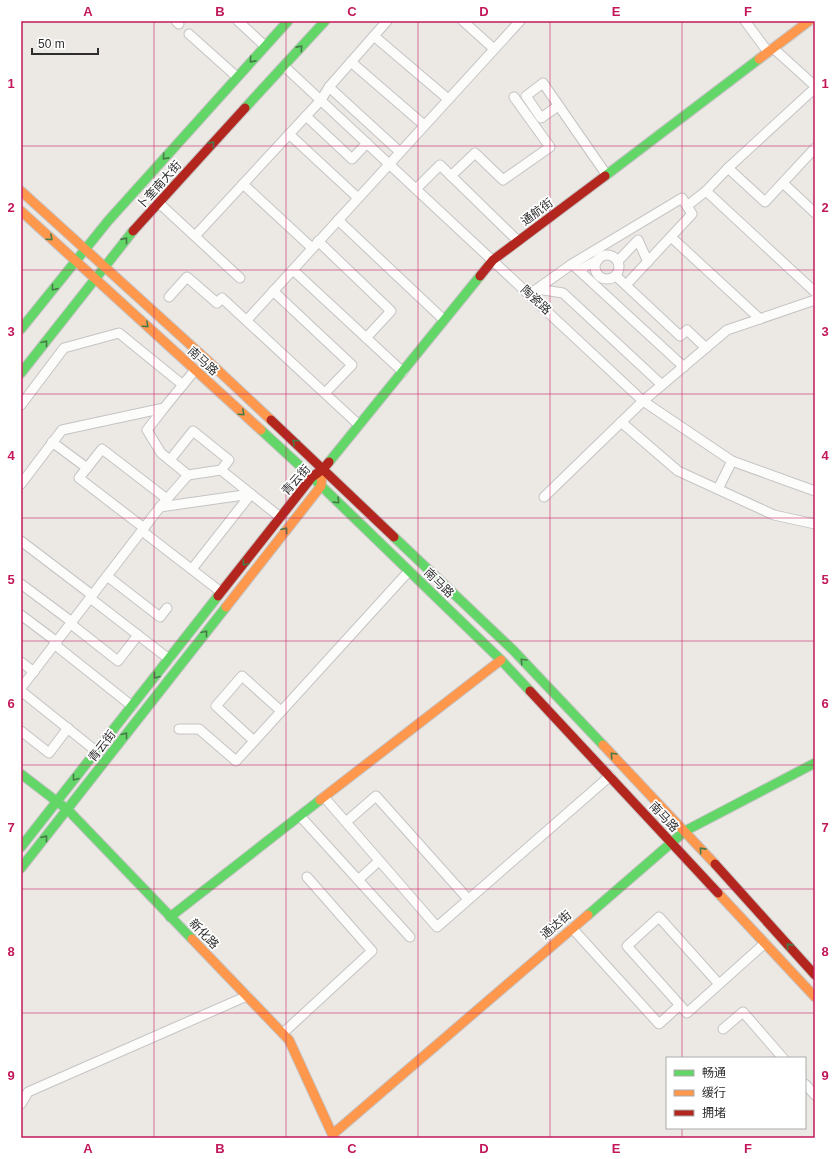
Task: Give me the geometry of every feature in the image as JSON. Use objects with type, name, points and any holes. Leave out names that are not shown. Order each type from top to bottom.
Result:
[{"type":"main road","name":"卜奎南大街","points":[[21,329],[108,221],[288,21]]},
{"type":"main road","name":"卜奎南大街","points":[[21,374],[130,234],[325,21]]},
{"type":"main road","name":"通航街","points":[[324,469],[493,260],[809,21]]},
{"type":"main road","name":"南马路","points":[[21,191],[206,359],[324,469],[513,650],[685,831],[815,975]]},
{"type":"main road","name":"南马路","points":[[21,211],[312,477],[502,660],[815,997]]},
{"type":"main road","name":"青云街","points":[[21,847],[312,477],[324,469]]},
{"type":"main road","name":"青云街","points":[[21,868],[321,486],[324,469]]},
{"type":"main road","points":[[170,917],[502,660]]},
{"type":"main road","name":"通达街","points":[[333,1136],[685,831],[815,763]]},
{"type":"main road","name":"新化路","points":[[21,774],[68,810],[290,1040],[333,1136]]},
{"type":"street","points":[[238,21],[266,46]]},
{"type":"street","points":[[195,236],[321,100],[329,86],[387,21]]},
{"type":"street","points":[[463,21],[494,49]]},
{"type":"street","points":[[247,320],[520,21]]},
{"type":"street","points":[[687,206],[706,191],[728,168],[815,87],[771,50],[745,21]]},
{"type":"street","points":[[189,34],[237,77]]},
{"type":"street","points":[[374,36],[448,99]]},
{"type":"street","points":[[351,62],[424,125]]},
{"type":"street","name":"陶瓷路","points":[[284,66],[493,260],[533,292],[643,401],[732,462],[815,491]]},
{"type":"street","points":[[329,86],[400,152]]},
{"type":"street","points":[[451,176],[475,152],[503,180],[550,147],[514,97]]},
{"type":"street","points":[[558,106],[606,174]]},
{"type":"street","points":[[306,116],[352,159],[367,143]]},
{"type":"street","points":[[289,134],[358,198]]},
{"type":"street","points":[[728,168],[765,202],[815,148]]},
{"type":"street","points":[[416,189],[440,165],[518,241]]},
{"type":"street","points":[[783,183],[815,213]]},
{"type":"street","points":[[243,184],[392,311],[366,338]]},
{"type":"street","points":[[706,191],[815,292]]},
{"type":"street","points":[[533,292],[576,267],[682,198],[692,214],[626,285]]},
{"type":"street","points":[[159,203],[240,278]]},
{"type":"street","points":[[338,220],[444,320]]},
{"type":"street","points":[[671,237],[760,319]]},
{"type":"street","points":[[618,261],[638,240],[648,262]]},
{"type":"street","points":[[576,267],[608,255],[612,256],[618,261],[619,269],[616,276],[605,279],[599,275],[595,268],[598,260]]},
{"type":"street","points":[[576,267],[684,366]]},
{"type":"street","points":[[293,270],[403,372]]},
{"type":"street","points":[[616,276],[680,336],[687,330],[706,348]]},
{"type":"street","points":[[168,297],[187,277],[217,303],[222,298],[359,425]]},
{"type":"street","points":[[273,291],[352,365],[325,393]]},
{"type":"street","points":[[533,292],[563,293],[662,385]]},
{"type":"street","points":[[544,497],[643,401],[727,330],[815,300]]},
{"type":"street","points":[[21,405],[64,348],[118,332],[183,384]]},
{"type":"street","points":[[188,475],[161,453],[147,430],[195,370]]},
{"type":"street","points":[[21,484],[62,430],[164,408]]},
{"type":"street","points":[[621,422],[678,471],[774,515],[815,524]]},
{"type":"street","points":[[96,751],[21,689],[160,507],[188,475],[221,470],[229,460],[193,431],[170,460]]},
{"type":"street","points":[[52,442],[86,468]]},
{"type":"street","points":[[167,499],[102,449],[79,478],[221,592]]},
{"type":"street","points":[[718,489],[732,462]]},
{"type":"street","points":[[221,470],[280,517]]},
{"type":"street","points":[[160,507],[251,494]]},
{"type":"street","points":[[192,569],[251,494]]},
{"type":"street","points":[[21,541],[169,659]]},
{"type":"street","points":[[179,729],[199,729],[236,761],[410,571]]},
{"type":"street","points":[[107,576],[160,617],[167,608]]},
{"type":"street","points":[[21,584],[118,661],[138,635]]},
{"type":"street","points":[[21,615],[132,706]]},
{"type":"street","points":[[21,662],[34,672]]},
{"type":"street","points":[[254,741],[216,706],[242,676],[281,711]]},
{"type":"street","points":[[21,731],[49,753],[68,728]]},
{"type":"street","points":[[324,797],[437,926],[610,776]]},
{"type":"street","points":[[346,822],[376,796],[468,899]]},
{"type":"street","points":[[300,816],[410,937]]},
{"type":"street","points":[[358,880],[379,861]]},
{"type":"street","points":[[283,1033],[372,951],[307,877]]},
{"type":"street","points":[[719,984],[659,917],[627,946],[687,1013],[765,943]]},
{"type":"street","points":[[572,928],[659,1024],[680,1005]]},
{"type":"street","points":[[21,1104],[28,1092],[247,996]]},
{"type":"street","points":[[724,1029],[743,1012],[782,1057]]},
{"type":"street","points":[[806,1085],[815,1095]]},
{"type":"traffic: fast","points":[[21,329],[108,221],[288,21]]},
{"type":"traffic: fast","points":[[245,108],[325,21]]},
{"type":"traffic: fast","points":[[605,176],[759,59]]},
{"type":"traffic: fast","points":[[21,373],[133,231]]},
{"type":"traffic: fast","points":[[329,462],[480,276]]},
{"type":"traffic: fast","points":[[261,430],[312,477],[501,660],[530,691]]},
{"type":"traffic: fast","points":[[394,537],[513,650],[603,745]]},
{"type":"traffic: fast","points":[[21,847],[218,596]]},
{"type":"traffic: fast","points":[[21,868],[226,607]]},
{"type":"traffic: fast","points":[[588,915],[685,831],[815,763]]},
{"type":"traffic: fast","points":[[21,774],[68,810],[192,939]]},
{"type":"traffic: fast","points":[[170,917],[320,800]]},
{"type":"traffic: slow","points":[[759,59],[809,21]]},
{"type":"traffic: slow","points":[[21,191],[271,420]]},
{"type":"traffic: slow","points":[[21,211],[261,430]]},
{"type":"traffic: slow","points":[[226,607],[321,486],[322,476]]},
{"type":"traffic: slow","points":[[320,800],[501,660]]},
{"type":"traffic: slow","points":[[603,745],[715,864]]},
{"type":"traffic: slow","points":[[718,893],[815,997]]},
{"type":"traffic: slow","points":[[333,1134],[588,915]]},
{"type":"traffic: slow","points":[[192,939],[289,1040],[334,1138]]},
{"type":"traffic: jam","points":[[133,231],[245,108]]},
{"type":"traffic: jam","points":[[480,276],[493,260],[605,176]]},
{"type":"traffic: jam","points":[[271,420],[394,537]]},
{"type":"traffic: jam","points":[[218,596],[312,477],[323,469],[329,462]]},
{"type":"traffic: jam","points":[[530,691],[718,893]]},
{"type":"traffic: jam","points":[[715,864],[815,975]]}]
